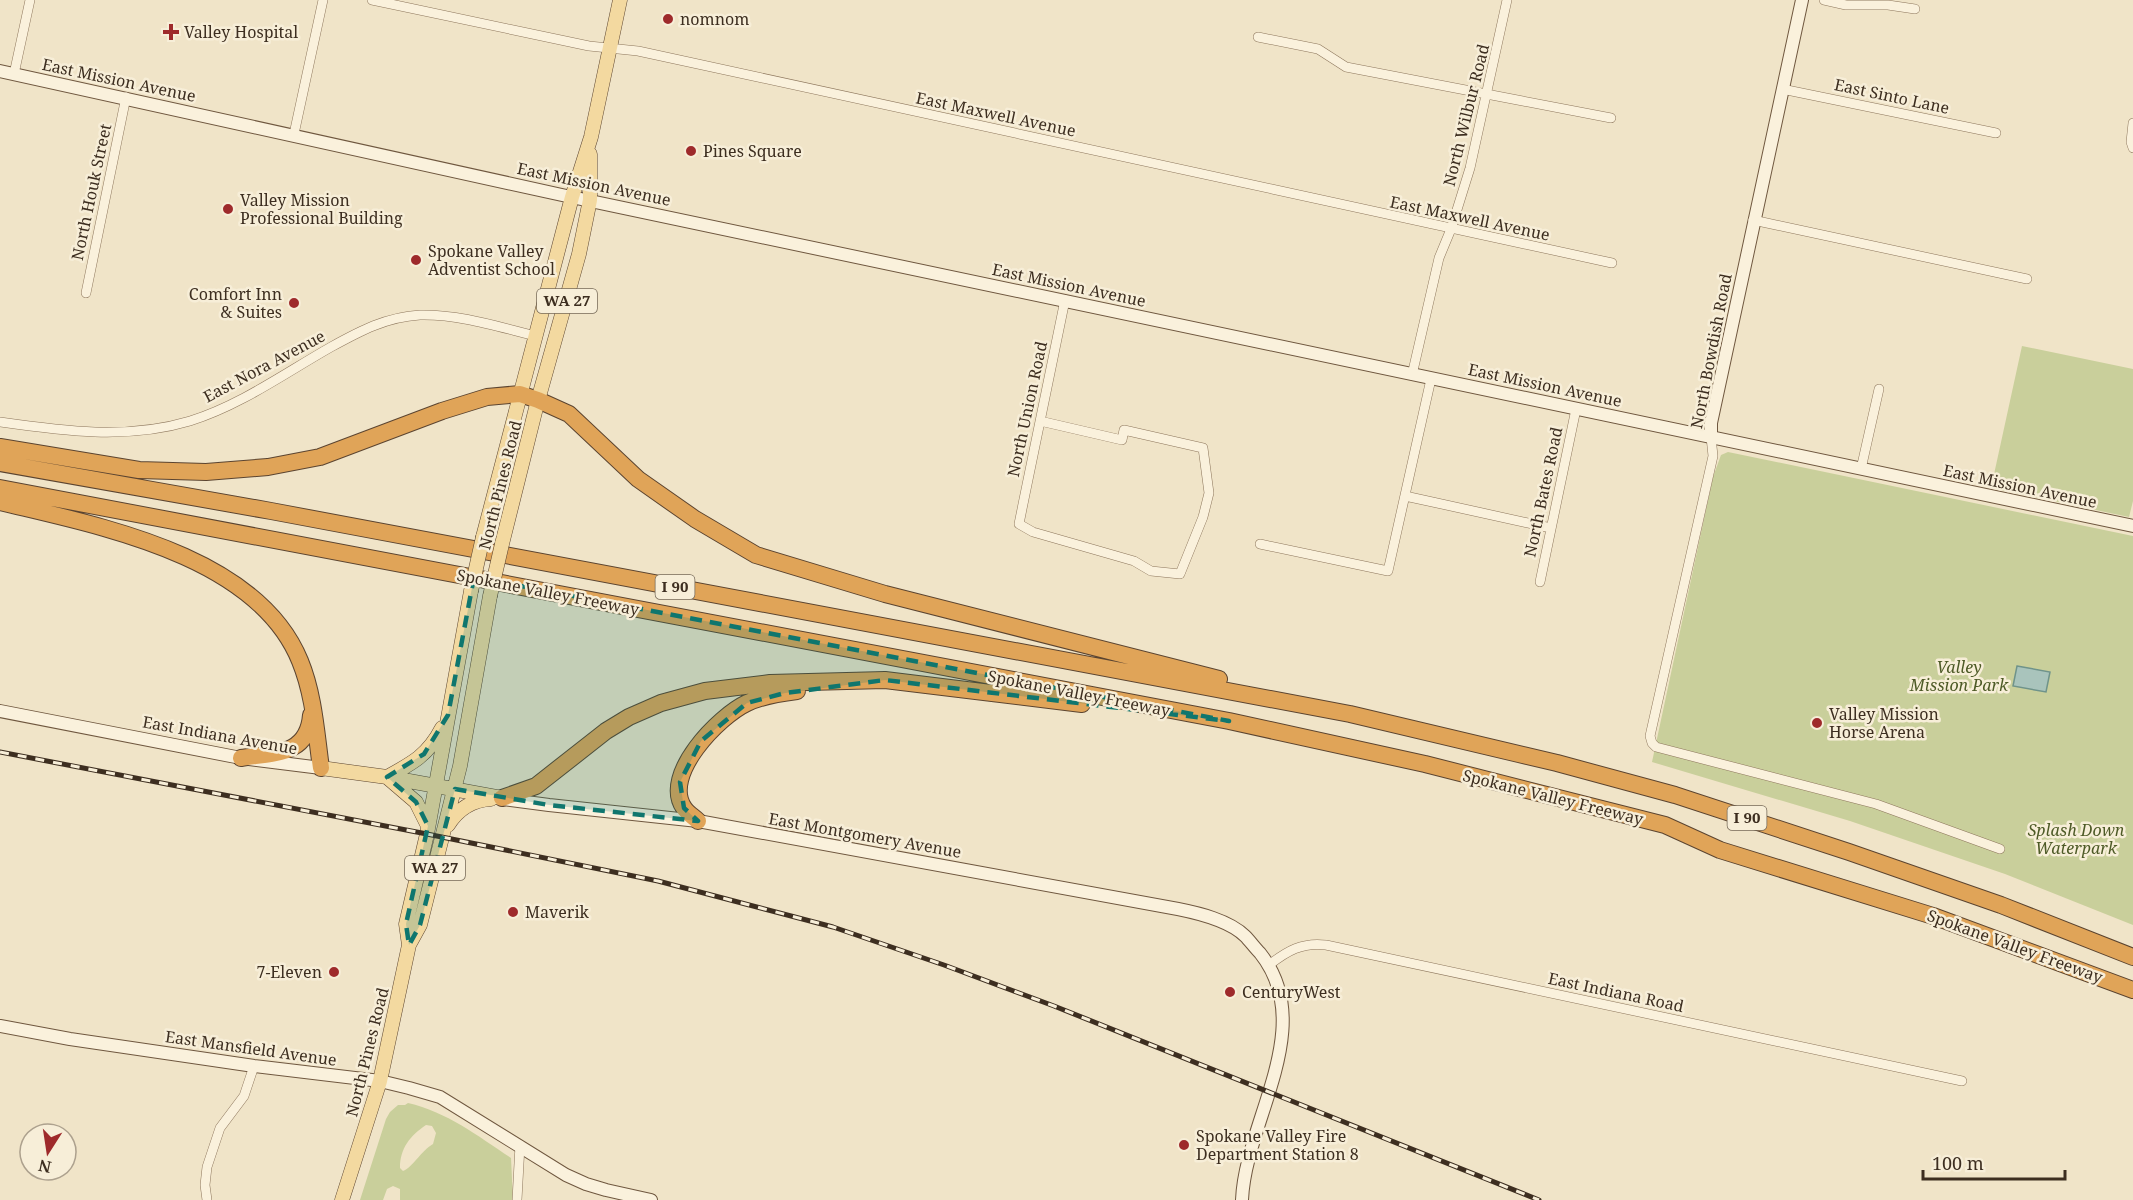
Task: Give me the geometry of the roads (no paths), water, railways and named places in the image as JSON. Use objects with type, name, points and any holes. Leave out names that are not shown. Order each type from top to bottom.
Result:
[{"type":"highway","points":[[0,447],[139,470],[206,471],[267,467],[320,457],[442,411],[487,397],[520,394],[569,414],[638,479],[685,513],[756,555],[885,594],[1115,651],[1350,714]]},
{"type":"highway","name":"Spokane Valley Freeway","points":[[0,463],[271,511],[1350,714],[1557,763],[1675,795],[2001,905],[2133,957]]},
{"type":"highway","name":"Spokane Valley Freeway","points":[[0,488],[1229,721],[1425,764],[1665,825],[1720,850],[1933,916],[2133,990]]},
{"type":"highway","points":[[0,502],[101,527],[139,539],[177,554],[245,590],[266,608],[299,658],[309,686],[321,768]]},
{"type":"highway","points":[[698,821],[684,808],[680,782],[695,749],[730,714],[747,703],[774,695],[885,680]]},
{"type":"highway","points":[[502,798],[536,786],[606,731],[629,717],[662,703],[705,691],[770,683],[885,680],[1229,721]]},
{"type":"highway","points":[[241,758],[293,748],[303,740],[310,727],[312,702]]},
{"type":"main road","name":"North Pines Road","points":[[409,945],[406,924],[429,826],[471,591],[483,537],[572,196],[591,137],[620,0]]},
{"type":"main road","name":"North Pines Road","points":[[342,1200],[380,1082],[409,945],[420,926],[455,789],[490,596],[502,544],[538,400],[579,254],[590,200],[591,137]]},
{"type":"main road","points":[[429,826],[416,802],[387,777],[415,763],[424,754],[435,740],[448,715]]},
{"type":"main road","name":"East Indiana Avenue","points":[[321,768],[436,786]]},
{"type":"main road","name":"East Montgomery Avenue","points":[[436,786],[502,798]]},
{"type":"main road","points":[[443,833],[453,817],[466,805],[480,800],[502,798]]},
{"type":"street","points":[[14,74],[30,0]]},
{"type":"street","points":[[294,134],[323,0]]},
{"type":"street","name":"East Maxwell Avenue","points":[[372,0],[589,46],[638,51],[1612,263]]},
{"type":"street","name":"North Wilbur Road","points":[[1412,375],[1439,258],[1451,229],[1470,168],[1508,0]]},
{"type":"street","name":"North Bowdish Road","points":[[1802,0],[1711,423],[1713,456],[1650,736],[1656,747],[1876,804],[2000,849]]},
{"type":"street","points":[[1824,0],[1846,5],[1888,5],[1916,9]]},
{"type":"street","points":[[1258,37],[1318,49],[1346,67],[1611,118]]},
{"type":"street","name":"East Mission Avenue","points":[[0,71],[294,134],[382,156],[2133,526]]},
{"type":"street","name":"East Sinto Lane","points":[[1782,89],[1996,133]]},
{"type":"street","name":"North Houk Street","points":[[86,293],[126,97]]},
{"type":"street","points":[[2133,123],[2131,142],[2133,148]]},
{"type":"street","points":[[1754,220],[2027,279]]},
{"type":"street","name":"North Union Road","points":[[1040,421],[1122,440],[1124,430],[1203,448],[1209,493],[1203,517],[1179,574],[1151,571],[1134,561],[1032,532],[1019,524],[1040,421],[1065,300]]},
{"type":"street","name":"East Nora Avenue","points":[[0,422],[111,433],[143,430],[190,420],[240,399],[365,328],[394,319],[420,315],[445,316],[536,336]]},
{"type":"street","points":[[1260,544],[1388,572],[1431,379]]},
{"type":"street","points":[[1861,469],[1879,389]]},
{"type":"street","name":"North Bates Road","points":[[1540,582],[1576,409]]},
{"type":"street","points":[[1405,496],[1551,528]]},
{"type":"street","name":"East Indiana Avenue","points":[[0,711],[241,758],[321,768]]},
{"type":"street","name":"East Montgomery Avenue","points":[[502,798],[549,806],[698,821],[1210,916],[1244,934],[1269,965],[1281,994],[1282,1022],[1270,1092],[1248,1162],[1242,1200]]},
{"type":"street","name":"East Indiana Road","points":[[1269,965],[1299,946],[1326,945],[1962,1081]]},
{"type":"street","name":"East Mansfield Avenue","points":[[0,1026],[70,1039],[380,1082],[440,1097],[566,1175],[586,1184],[651,1200]]},
{"type":"street","points":[[207,1200],[205,1185],[207,1167],[220,1128],[244,1096],[254,1066]]},
{"type":"street","points":[[517,1200],[520,1145]]},
{"type":"water","points":[[2017,666],[2050,672],[2046,692],[2013,686]]},
{"type":"railway","points":[[0,752],[658,881],[833,927],[1054,1006],[1539,1200]]},
{"type":"place","name":"nomnom","points":[[668,19]]},
{"type":"place","name":"Valley Hospital","points":[[171,32]]},
{"type":"place","name":"Pines Square","points":[[691,151]]},
{"type":"place","name":"Valley Mission Professional Building","points":[[228,209]]},
{"type":"place","name":"Spokane Valley Adventist School","points":[[416,260]]},
{"type":"place","name":"Comfort Inn & Suites","points":[[294,303]]},
{"type":"place","name":"Valley Mission Horse Arena","points":[[1817,723]]},
{"type":"place","name":"Maverik","points":[[513,912]]},
{"type":"place","name":"7-Eleven","points":[[334,972]]},
{"type":"place","name":"CenturyWest","points":[[1230,992]]},
{"type":"place","name":"Spokane Valley Fire Department Station 8","points":[[1184,1145]]},
{"type":"park label","name":"Valley Mission Park","points":[[1959,676]]},
{"type":"park label","name":"Splash Down Waterpark","points":[[2076,839]]}]
